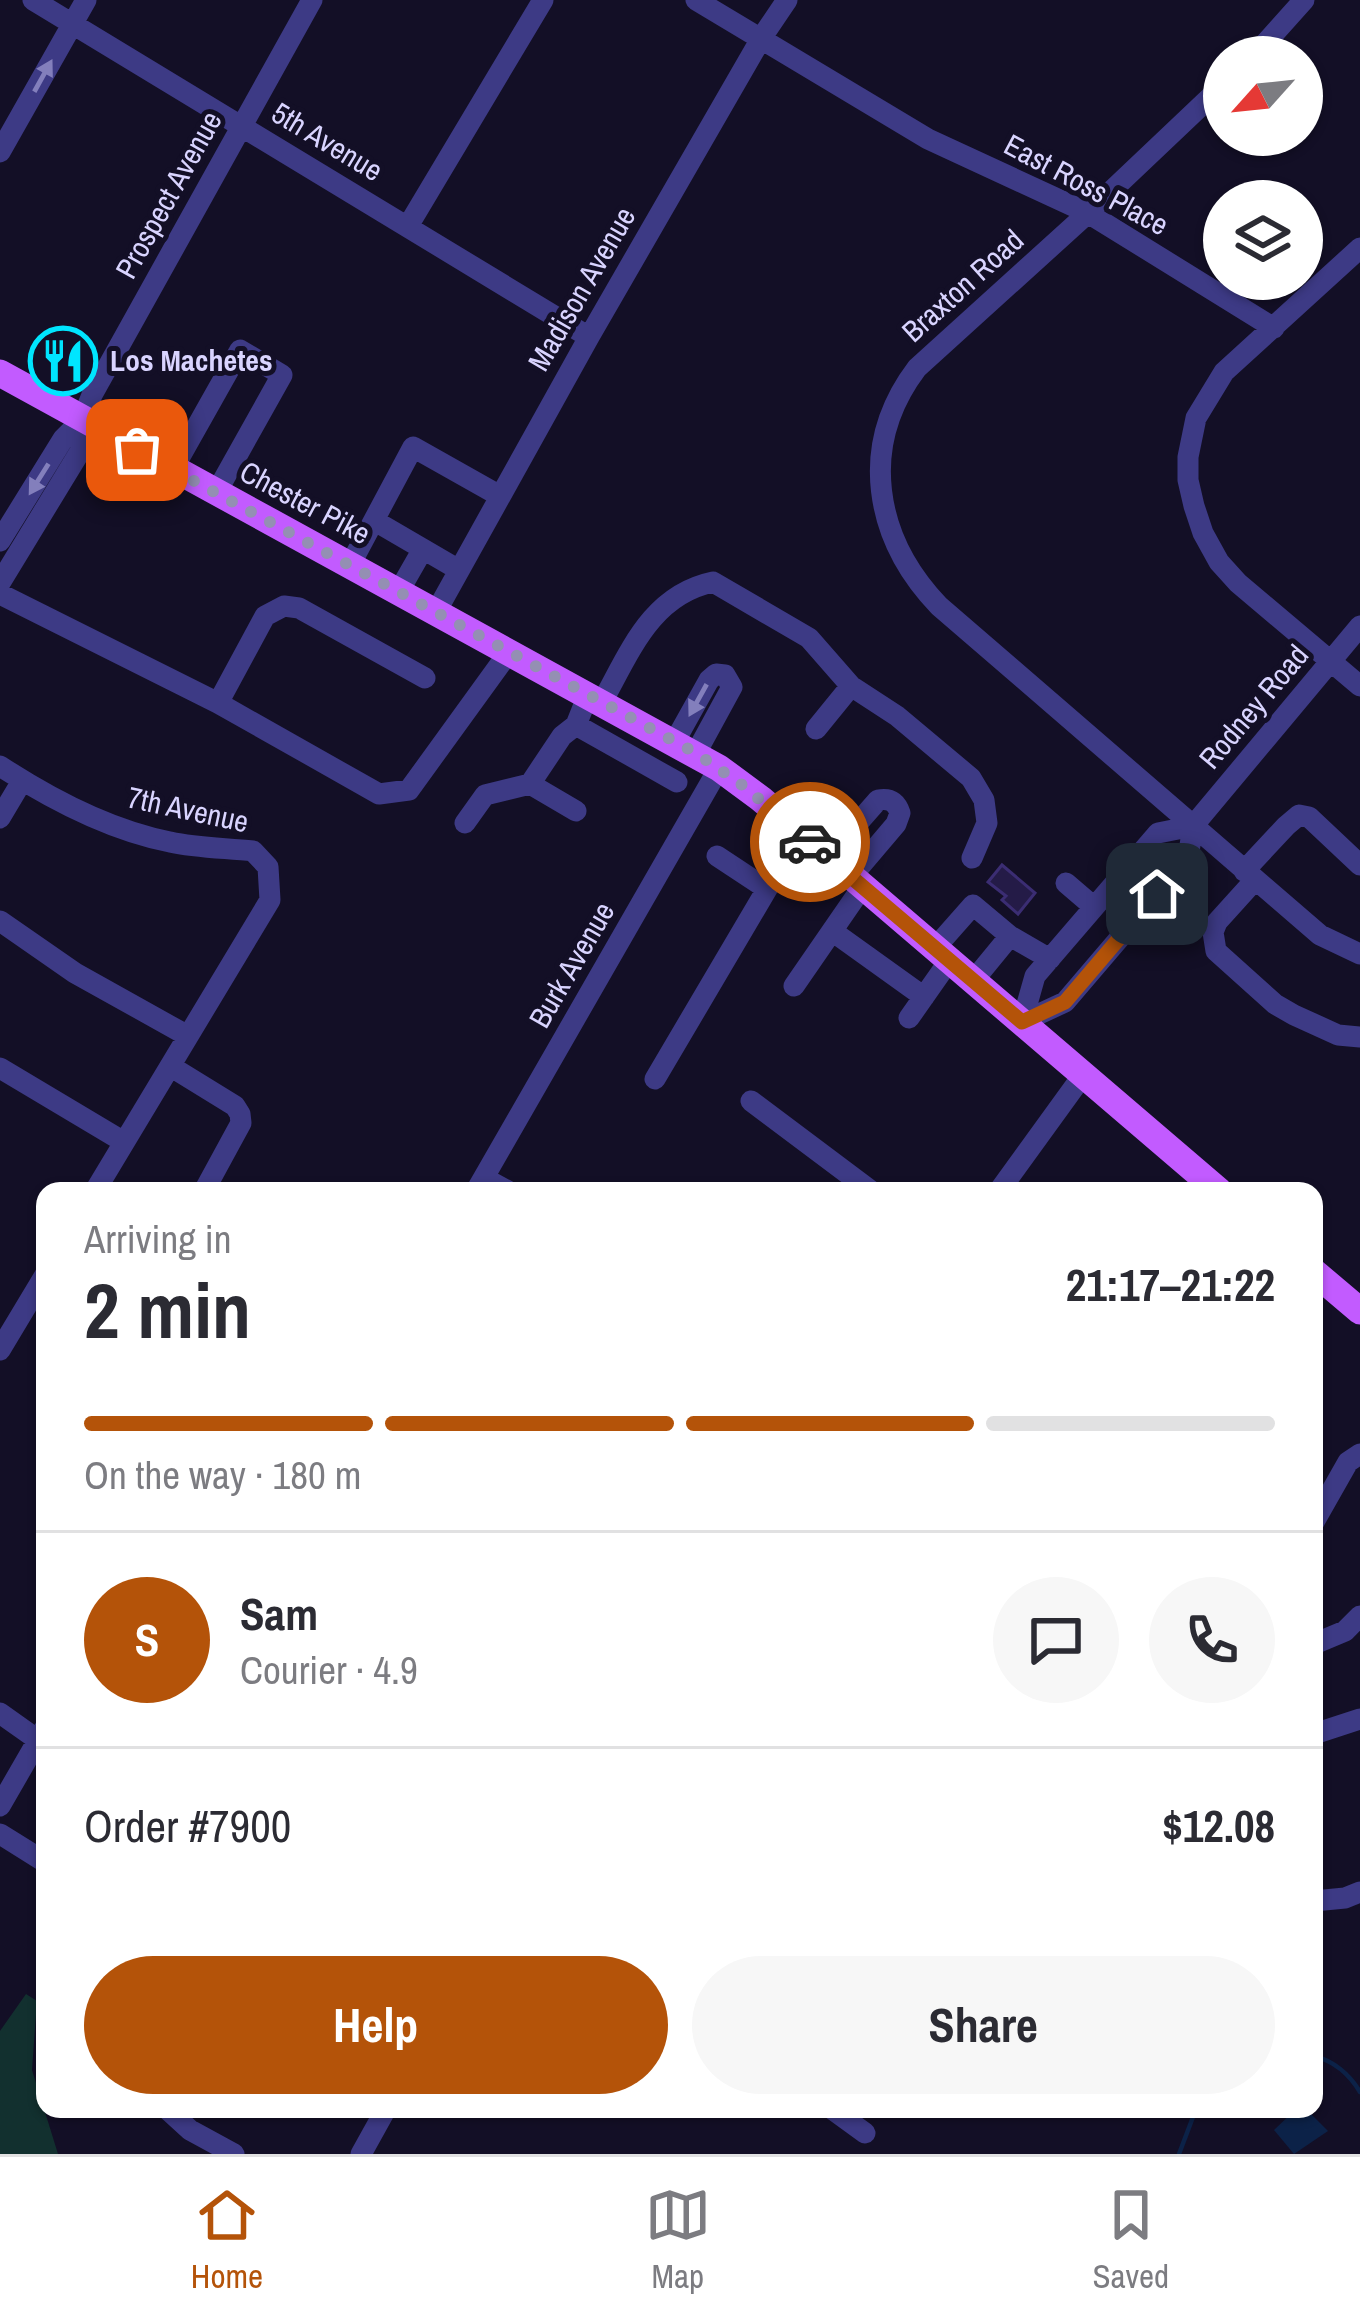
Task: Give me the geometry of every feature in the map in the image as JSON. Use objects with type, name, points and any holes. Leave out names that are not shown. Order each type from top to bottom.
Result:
[{"type":"main road","name":"Chester Pike","points":[[0,373],[690,751],[800,833],[1208,1182]]},
{"type":"main road","points":[[1323,1280],[1360,1311]]},
{"type":"street","name":"5th Avenue","points":[[33,0],[589,337]]},
{"type":"street","points":[[0,152],[86,0]]},
{"type":"street","name":"Prospect Avenue","points":[[0,583],[81,450],[82,420],[92,395],[312,0]]},
{"type":"street","points":[[408,226],[544,0]]},
{"type":"street","name":"East Ross Place","points":[[696,0],[928,139],[1088,213],[1274,328]]},
{"type":"street","name":"Madison Avenue","points":[[436,612],[589,337],[787,0]]},
{"type":"street","points":[[1272,36],[1304,0]]},
{"type":"street","name":"Braxton Road","points":[[1203,104],[903,386],[880,458],[884,504],[897,548],[939,606],[1320,935],[1360,954]]},
{"type":"street","points":[[1360,248],[1224,371],[1204,401],[1190,437],[1189,479],[1203,533],[1220,562],[1238,583],[1360,686]]},
{"type":"street","points":[[173,469],[240,350],[282,375],[216,493]]},
{"type":"street","name":"Prospect Avenue","points":[[0,541],[63,439],[82,420]]},
{"type":"street","points":[[350,565],[413,447],[500,496]]},
{"type":"street","points":[[375,521],[459,570]]},
{"type":"street","points":[[399,591],[423,549]]},
{"type":"street","points":[[465,823],[485,795],[530,784],[650,617],[686,591],[713,582],[808,638],[851,686],[897,716],[971,778],[984,800],[987,824],[972,858]]},
{"type":"street","points":[[0,594],[218,703],[379,794],[409,790],[509,652]]},
{"type":"street","points":[[218,703],[265,616],[284,606],[298,608],[424,678]]},
{"type":"street","name":"Rodney Road","points":[[1022,1022],[1065,1002],[1188,858],[1192,826],[1360,626]]},
{"type":"street","points":[[816,729],[851,686]]},
{"type":"street","points":[[618,748],[633,718]]},
{"type":"street","points":[[575,725],[677,782]]},
{"type":"street","points":[[655,769],[690,751]]},
{"type":"street","name":"Burk Avenue","points":[[481,1182],[690,751]]},
{"type":"street","name":"7th Avenue","points":[[0,766],[119,829],[172,843],[254,851],[268,867],[270,901],[188,1036]]},
{"type":"street","points":[[0,818],[22,781]]},
{"type":"street","points":[[530,784],[576,811]]},
{"type":"street","points":[[794,986],[896,824],[900,813],[894,802],[884,799],[873,804],[828,857]]},
{"type":"street","points":[[1360,865],[1309,817],[1299,815],[1286,826],[1213,932],[1216,951],[1275,1004],[1338,1035],[1360,1037]]},
{"type":"street","name":"Rodney Road","points":[[1022,1022],[1035,976],[1158,833],[1192,826]]},
{"type":"street","points":[[655,1079],[800,833]]},
{"type":"street","points":[[717,856],[767,889]]},
{"type":"street","points":[[1066,883],[1094,907]]},
{"type":"street","points":[[910,1018],[973,905],[1010,936],[1050,959]]},
{"type":"street","points":[[0,921],[75,973],[188,1036],[102,1182]]},
{"type":"street","points":[[832,931],[924,997]]},
{"type":"street","points":[[973,981],[1010,936]]},
{"type":"street","points":[[170,1066],[236,1106],[240,1114],[241,1123],[209,1182]]},
{"type":"street","points":[[0,1068],[124,1142]]},
{"type":"street","points":[[1006,1182],[1083,1075]]},
{"type":"street","points":[[751,1101],[859,1182]]},
{"type":"street","points":[[0,1350],[36,1290]]},
{"type":"street","points":[[1323,1506],[1348,1462],[1360,1454]]},
{"type":"street","points":[[1323,1640],[1345,1631],[1360,1616]]},
{"type":"street","points":[[0,1713],[36,1731]]},
{"type":"street","points":[[1323,1731],[1360,1719]]},
{"type":"street","points":[[0,1806],[36,1743]]},
{"type":"street","points":[[0,1834],[36,1856]]},
{"type":"street","points":[[1323,1899],[1360,1892]]},
{"type":"street","points":[[177,2118],[234,2154]]},
{"type":"street","points":[[361,2154],[381,2118]]},
{"type":"street","points":[[844,2118],[865,2133]]},
{"type":"green space","points":[[26,1994],[36,2000],[32,2070],[36,2118],[47,2118],[58,2154],[0,2154],[0,2031]]},
{"type":"water","points":[[1287,2118],[1315,2118],[1328,2131],[1294,2154],[1274,2130]]},
{"type":"building","points":[[1002,865],[1035,893],[1018,914],[988,882]]},
{"type":"waterway","points":[[1323,2059],[1341,2070],[1360,2092]]},
{"type":"waterway","points":[[1179,2154],[1193,2118]]},
{"type":"way so far","points":[[137,450],[696,753],[810,842]]},
{"type":"place","name":"Los Machetes","points":[[63,361]]},
{"type":"route","points":[[810,842],[1022,1022],[1065,1002],[1157,894]]}]
